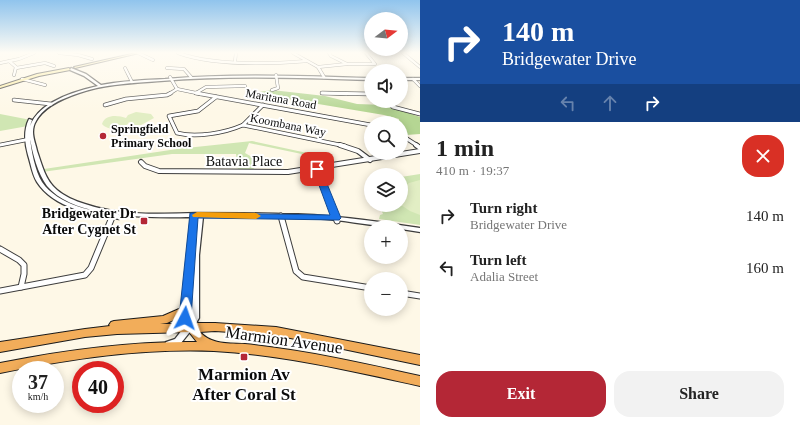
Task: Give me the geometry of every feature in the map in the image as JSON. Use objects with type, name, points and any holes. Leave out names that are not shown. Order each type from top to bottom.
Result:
[{"type":"highway","points":[[85,333],[96,327],[164,320],[186,310]]},
{"type":"highway","points":[[190,326],[199,338],[215,347]]},
{"type":"highway","name":"Marmion Avenue","points":[[0,347],[85,333],[134,328],[190,326],[276,331],[420,360]]},
{"type":"highway","name":"Marmion Avenue","points":[[0,368],[41,359],[89,352],[167,346],[215,347],[301,356],[420,381]]},
{"type":"main road","points":[[0,86],[50,73]]},
{"type":"street","points":[[81,73],[100,86]]},
{"type":"street","points":[[128,73],[132,81]]},
{"type":"street","points":[[322,73],[324,77]]},
{"type":"street","points":[[364,79],[276,76],[191,76],[132,81],[100,86],[70,94],[50,104],[30,120],[26,130],[30,139],[37,176],[46,190],[61,200],[74,206],[113,215],[281,217],[364,223]]},
{"type":"street","points":[[272,90],[278,88],[276,76]]},
{"type":"street","points":[[105,105],[126,99],[167,94],[177,89],[170,78]]},
{"type":"street","points":[[23,79],[45,85]]},
{"type":"street","points":[[408,80],[420,80]]},
{"type":"street","points":[[413,80],[420,86]]},
{"type":"street","points":[[196,93],[206,87],[245,86]]},
{"type":"street","name":"Maritana Road","points":[[177,89],[364,124]]},
{"type":"street","points":[[322,93],[364,94]]},
{"type":"street","name":"Koombana Way","points":[[216,97],[198,111],[168,116],[176,133],[179,135],[185,135],[236,129],[244,125],[348,147],[358,150],[364,155]]},
{"type":"street","points":[[14,100],[50,104]]},
{"type":"street","points":[[244,125],[263,105]]},
{"type":"street","points":[[397,108],[420,114]]},
{"type":"street","points":[[0,145],[30,139]]},
{"type":"street","points":[[408,140],[420,148]]},
{"type":"street","name":"Batavia Place","points":[[408,153],[420,151]]},
{"type":"street","name":"Batavia Place","points":[[141,162],[145,166],[159,171],[283,172],[317,169],[370,160]]},
{"type":"street","points":[[317,169],[337,220]]},
{"type":"street","points":[[0,291],[85,275],[91,268],[113,215]]},
{"type":"street","points":[[190,326],[185,318],[196,217]]},
{"type":"street","points":[[167,346],[178,341],[195,318],[196,217]]},
{"type":"street","points":[[281,217],[296,271],[303,277],[364,287]]},
{"type":"street","points":[[337,220],[364,225]]},
{"type":"street","points":[[408,228],[420,230]]},
{"type":"street","points":[[408,232],[420,234]]},
{"type":"street","points":[[0,249],[19,260],[24,265],[24,274],[20,287]]},
{"type":"street","points":[[408,294],[420,296]]},
{"type":"green space","points":[[272,90],[325,96],[357,104],[364,104],[364,108],[394,108],[420,117],[420,134],[408,135],[408,116],[388,116],[253,93]]},
{"type":"green space","points":[[136,112],[151,114],[154,118],[141,125],[133,126],[129,122],[124,127],[116,129],[108,128],[102,124],[106,118],[119,116],[126,118],[128,115]]},
{"type":"green space","points":[[0,114],[31,120],[28,126],[0,131]]},
{"type":"green space","points":[[252,141],[321,156],[333,165],[327,166],[316,157],[249,143],[245,153],[252,157],[254,170],[238,170],[236,154],[172,154],[42,172],[44,169],[177,149]]},
{"type":"green space","points":[[420,174],[420,225],[408,223],[408,220],[379,219],[380,215],[383,214],[382,212],[408,212],[408,176]]},
{"type":"green space","points":[[420,180],[420,215],[408,210],[409,183]]},
{"type":"slow traffic","points":[[197,215],[256,216]]},
{"type":"place","name":"Springfield Primary School","points":[[103,136]]},
{"type":"place","name":"Bridgewater Dr After Cygnet St","points":[[144,221]]},
{"type":"place","name":"Marmion Av After Coral St","points":[[244,357]]},
{"type":"route","points":[[185,318],[194,215],[310,216],[336,218],[317,169]]}]
